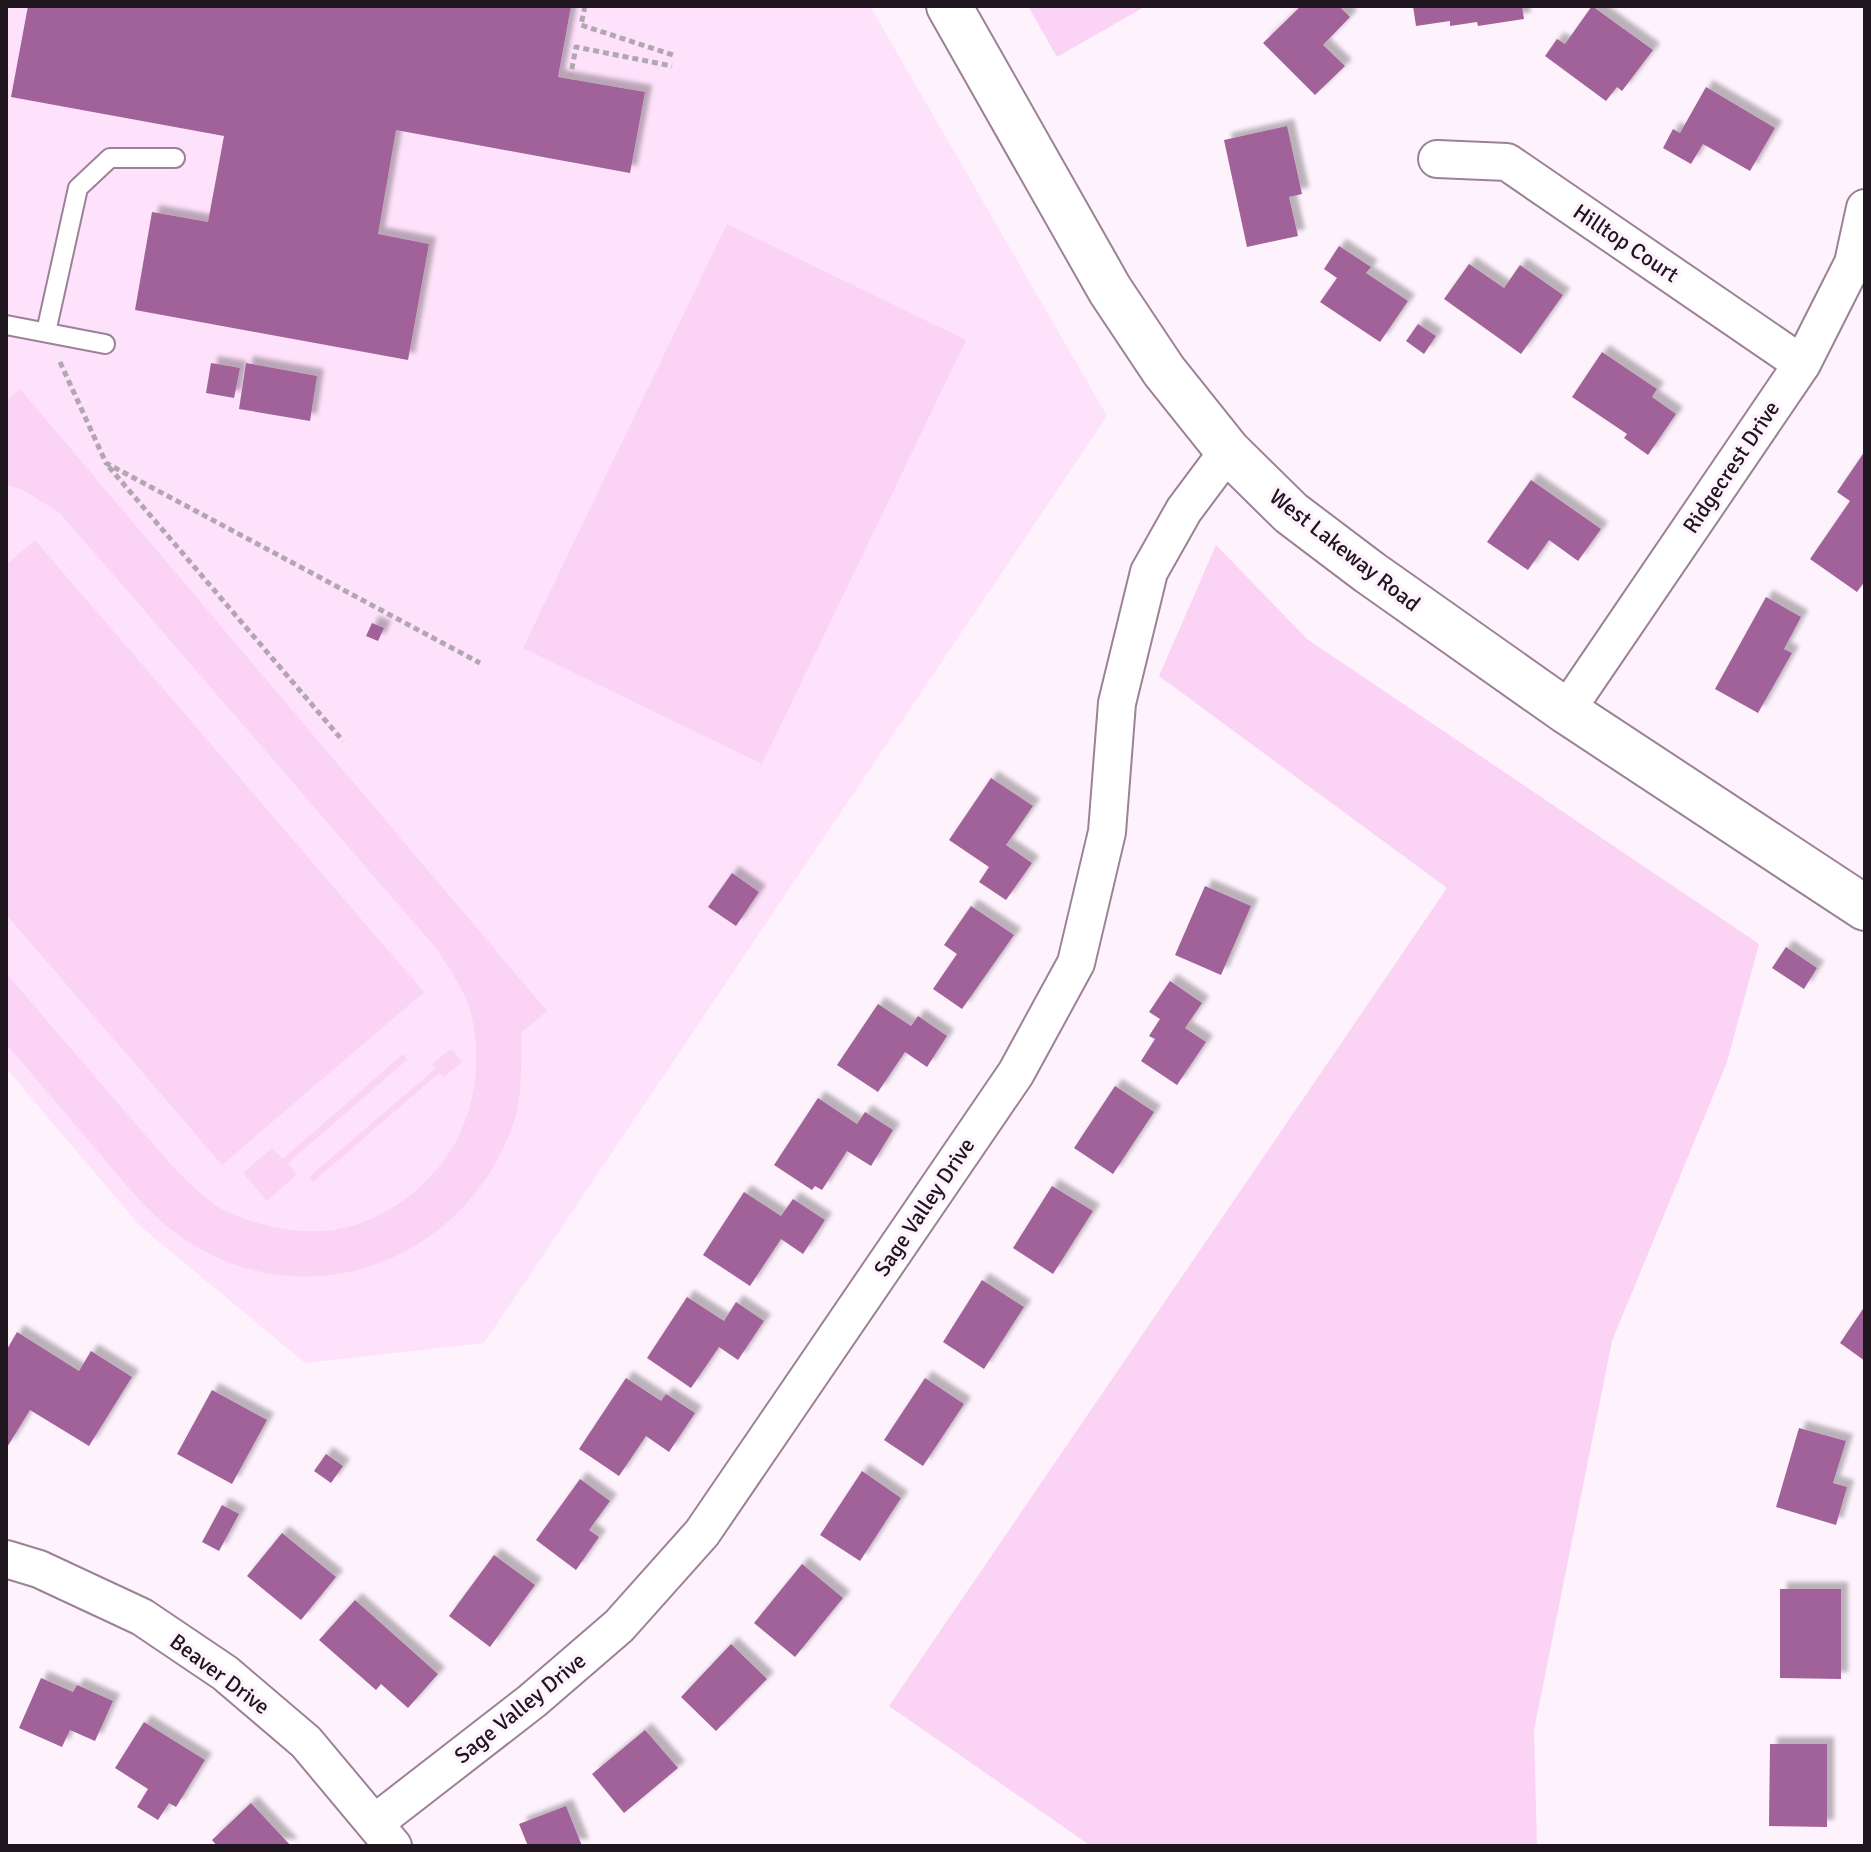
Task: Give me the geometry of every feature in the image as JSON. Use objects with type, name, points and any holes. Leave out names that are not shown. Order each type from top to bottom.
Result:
[{"type":"street","name":"West Lakeway Road","points":[[949,6],[1110,290],[1164,371],[1228,451],[1291,513],[1369,572],[1566,711],[1865,908]]},
{"type":"street","name":"Hilltop Court","points":[[1437,159],[1507,162],[1802,364]]},
{"type":"street","name":"Ridgecrest Drive","points":[[1566,711],[1802,364],[1853,263],[1865,208]]},
{"type":"street","name":"Sage Valley Drive","points":[[385,1834],[619,1626],[702,1533],[1016,1073],[1076,963],[1107,832],[1117,703],[1149,572],[1184,510],[1228,451]]},
{"type":"street","name":"Beaver Drive","points":[[6,1559],[39,1569],[142,1617],[225,1673],[306,1742],[385,1834]]},
{"type":"lane","points":[[46,332],[78,188],[110,158],[175,158]]},
{"type":"lane","points":[[6,325],[105,344]]},
{"type":"path","points":[[585,6],[581,25],[673,55]]},
{"type":"path","points":[[570,79],[576,47],[672,66]]},
{"type":"path","points":[[46,332],[106,463],[343,741]]},
{"type":"path","points":[[106,463],[480,663]]},
{"type":"shaded area","points":[[6,6],[870,6],[1107,416],[484,1343],[305,1363],[140,1226],[6,1068]]},
{"type":"shaded area","points":[[1028,6],[1146,6],[1057,57]]},
{"type":"shaded area","points":[[727,224],[966,340],[762,764],[523,648]]},
{"type":"shaded area","points":[[20,389],[547,1011],[521,1033],[518,1107],[511,1130],[488,1175],[457,1213],[420,1243],[378,1264],[333,1275],[286,1276],[238,1266],[192,1244],[143,1204],[6,1044],[6,973],[172,1166],[201,1194],[216,1206],[244,1219],[302,1231],[345,1228],[366,1221],[405,1199],[423,1184],[451,1150],[461,1131],[474,1089],[476,1060],[474,1031],[466,998],[435,947],[60,513],[23,490],[6,484],[6,402]]},
{"type":"shaded area","points":[[35,540],[424,992],[222,1165],[6,914],[6,565]]},
{"type":"shaded area","points":[[1216,545],[1307,639],[1759,944],[1727,1062],[1612,1341],[1534,1730],[1537,1846],[1091,1846],[889,1706],[1447,888],[1159,676]]},
{"type":"shaded area","points":[[451,1049],[462,1062],[444,1077],[439,1073],[313,1182],[309,1177],[435,1069],[432,1064]]},
{"type":"shaded area","points":[[403,1054],[407,1060],[288,1163],[297,1174],[267,1201],[243,1173],[272,1148],[283,1159]]},
{"type":"building","points":[[28,6],[571,6],[558,77],[645,92],[630,173],[396,130],[378,234],[429,244],[408,360],[135,310],[152,212],[208,222],[224,136],[11,97]]},
{"type":"building","points":[[1301,6],[1339,6],[1350,17],[1323,45],[1345,66],[1315,95],[1263,43]]},
{"type":"building","points":[[1413,6],[1522,6],[1524,19],[1478,26],[1477,22],[1450,26],[1450,21],[1416,26]]},
{"type":"building","points":[[1592,6],[1653,50],[1622,91],[1617,87],[1606,101],[1545,56],[1557,39],[1565,44]]},
{"type":"building","points":[[1706,87],[1775,128],[1750,171],[1703,144],[1691,164],[1663,148],[1673,129],[1680,133]]},
{"type":"building","points":[[1287,126],[1302,194],[1289,197],[1298,236],[1247,247],[1224,140]]},
{"type":"building","points":[[1339,246],[1371,267],[1366,273],[1408,301],[1380,342],[1320,302],[1337,278],[1324,269]]},
{"type":"building","points":[[1469,264],[1504,288],[1520,265],[1563,295],[1521,354],[1444,299]]},
{"type":"building","points":[[1418,324],[1436,336],[1424,354],[1406,341]]},
{"type":"building","points":[[1602,352],[1657,389],[1652,397],[1676,414],[1648,455],[1624,438],[1627,434],[1572,397]]},
{"type":"building","points":[[211,363],[240,368],[234,398],[206,393]]},
{"type":"building","points":[[246,363],[317,376],[310,421],[239,409]]},
{"type":"building","points":[[1865,451],[1865,581],[1857,592],[1810,559],[1850,501],[1837,492]]},
{"type":"building","points":[[1531,480],[1601,529],[1578,561],[1549,540],[1528,570],[1487,542]]},
{"type":"building","points":[[1766,597],[1801,617],[1784,649],[1792,653],[1758,713],[1715,689]]},
{"type":"building","points":[[372,623],[384,628],[378,641],[366,636]]},
{"type":"building","points":[[991,778],[1033,806],[1006,845],[1032,863],[1006,900],[979,882],[989,867],[949,840]]},
{"type":"building","points":[[732,873],[759,892],[736,926],[708,907]]},
{"type":"building","points":[[1205,886],[1251,906],[1221,975],[1175,955]]},
{"type":"building","points":[[971,906],[1014,935],[962,1009],[933,989],[957,954],[944,945]]},
{"type":"building","points":[[1786,947],[1817,968],[1804,989],[1772,968]]},
{"type":"building","points":[[1170,981],[1202,1003],[1185,1028],[1206,1042],[1177,1085],[1141,1061],[1155,1039],[1149,1036],[1160,1019],[1149,1012]]},
{"type":"building","points":[[878,1004],[911,1026],[918,1016],[947,1036],[927,1067],[905,1052],[878,1092],[837,1065]]},
{"type":"building","points":[[1115,1086],[1154,1112],[1113,1174],[1074,1148]]},
{"type":"building","points":[[818,1098],[857,1124],[865,1112],[893,1130],[871,1166],[847,1151],[822,1190],[815,1186],[812,1190],[774,1165]]},
{"type":"building","points":[[1052,1186],[1093,1211],[1053,1274],[1013,1248]]},
{"type":"building","points":[[744,1192],[781,1216],[793,1199],[825,1220],[803,1254],[781,1239],[750,1286],[703,1255]]},
{"type":"building","points":[[982,1280],[1024,1307],[984,1369],[943,1342]]},
{"type":"building","points":[[687,1297],[724,1321],[736,1302],[764,1321],[738,1360],[719,1347],[691,1388],[647,1358]]},
{"type":"building","points":[[1865,1306],[1865,1361],[1840,1343]]},
{"type":"building","points":[[17,1332],[79,1371],[91,1351],[132,1377],[89,1446],[30,1410],[6,1449],[6,1351]]},
{"type":"building","points":[[626,1378],[661,1401],[666,1394],[695,1413],[669,1452],[646,1436],[619,1476],[579,1449]]},
{"type":"building","points":[[925,1378],[964,1404],[923,1466],[884,1440]]},
{"type":"building","points":[[212,1390],[267,1420],[232,1484],[177,1454]]},
{"type":"building","points":[[1799,1428],[1846,1441],[1833,1483],[1847,1487],[1836,1525],[1776,1507]]},
{"type":"building","points":[[326,1454],[343,1466],[331,1483],[314,1471]]},
{"type":"building","points":[[862,1471],[901,1498],[860,1561],[820,1535]]},
{"type":"building","points":[[580,1479],[610,1501],[589,1530],[599,1537],[576,1570],[536,1540]]},
{"type":"building","points":[[222,1505],[239,1514],[219,1551],[202,1542]]},
{"type":"building","points":[[282,1533],[336,1577],[301,1620],[247,1576]]},
{"type":"building","points":[[494,1555],[535,1585],[490,1647],[449,1616]]},
{"type":"building","points":[[802,1564],[843,1598],[795,1657],[754,1623]]},
{"type":"building","points":[[1780,1589],[1841,1589],[1841,1679],[1780,1678]]},
{"type":"building","points":[[355,1600],[438,1674],[408,1708],[381,1684],[376,1690],[319,1640]]},
{"type":"building","points":[[731,1644],[767,1679],[716,1731],[681,1697]]},
{"type":"building","points":[[41,1678],[73,1692],[77,1685],[113,1701],[95,1741],[70,1730],[62,1747],[19,1728]]},
{"type":"building","points":[[144,1722],[205,1760],[176,1807],[169,1803],[158,1820],[137,1807],[148,1789],[115,1768]]},
{"type":"building","points":[[645,1730],[678,1768],[624,1813],[592,1774]]},
{"type":"building","points":[[1770,1744],[1827,1744],[1827,1827],[1769,1826]]},
{"type":"building","points":[[251,1803],[291,1846],[217,1846],[212,1840]]},
{"type":"building","points":[[566,1806],[582,1846],[528,1846],[519,1824]]}]
